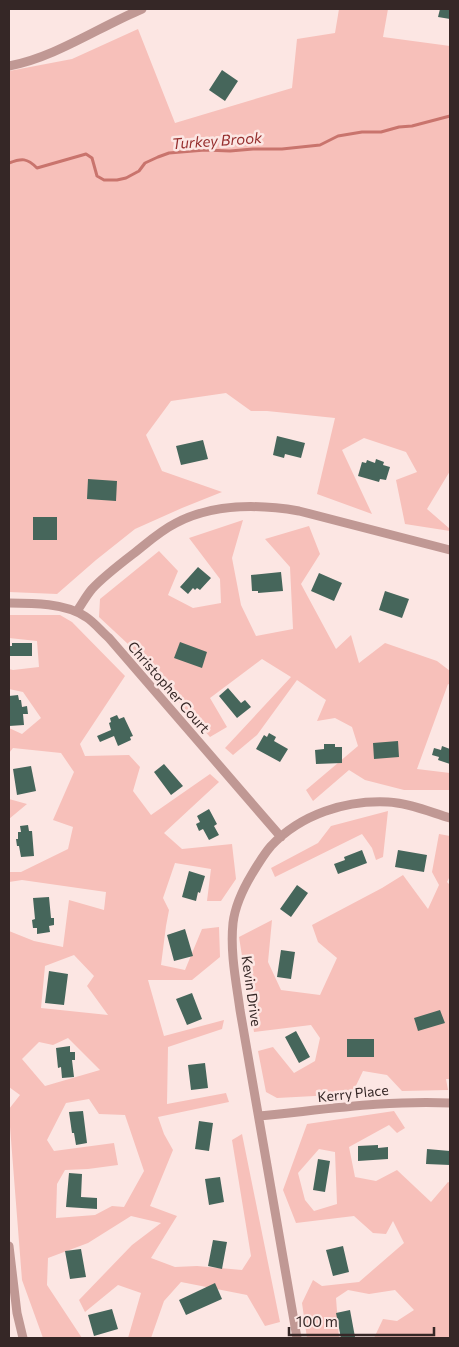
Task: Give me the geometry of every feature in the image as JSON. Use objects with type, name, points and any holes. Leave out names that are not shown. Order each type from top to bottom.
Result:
[{"type":"street","points":[[9,66],[45,56],[142,9]]},
{"type":"street","points":[[77,611],[92,589],[157,534],[177,522],[222,508],[246,506],[299,511],[450,550]]},
{"type":"street","name":"Christopher Court","points":[[9,603],[44,604],[77,611],[87,617],[109,638],[281,837]]},
{"type":"street","name":"Kevin Drive","points":[[296,1338],[233,965],[233,921],[238,902],[245,885],[271,846],[302,822],[342,805],[358,802],[390,802],[450,818]]},
{"type":"street","name":"Kerry Place","points":[[259,1116],[398,1102],[450,1103]]},
{"type":"street","points":[[9,1246],[17,1313],[24,1338]]},
{"type":"shaded area","points":[[339,9],[388,9],[383,37],[450,46],[450,471],[427,509],[450,531],[405,524],[396,480],[417,472],[406,452],[364,438],[342,450],[372,514],[317,494],[335,418],[251,411],[226,393],[171,401],[146,435],[162,471],[222,492],[135,529],[57,594],[9,592],[9,71],[72,59],[138,29],[175,123],[292,88],[297,39],[335,33]]},
{"type":"shaded area","points":[[243,520],[232,558],[241,605],[256,636],[293,629],[290,567],[265,539],[309,526],[320,554],[301,584],[336,649],[351,635],[359,663],[385,643],[437,661],[450,671],[450,685],[448,684],[417,769],[450,773],[450,790],[404,790],[365,780],[349,770],[313,801],[306,790],[358,746],[352,727],[335,718],[317,721],[326,700],[297,680],[257,735],[233,755],[225,748],[291,677],[262,659],[210,698],[227,727],[210,737],[128,644],[99,617],[100,599],[159,551],[178,571],[168,595],[193,608],[221,603],[220,579],[189,538]]},
{"type":"shaded area","points":[[9,615],[60,615],[72,622],[125,676],[80,744],[85,756],[129,755],[140,767],[133,791],[151,815],[210,774],[219,782],[164,833],[182,849],[232,844],[236,879],[221,901],[207,901],[211,869],[175,863],[163,898],[169,910],[161,965],[185,970],[202,929],[219,927],[220,957],[192,980],[148,980],[164,1036],[224,1020],[222,1029],[168,1047],[167,1104],[226,1093],[229,1102],[158,1117],[164,1134],[173,1150],[150,1206],[177,1216],[151,1258],[175,1267],[197,1266],[242,1270],[251,1256],[232,1140],[242,1134],[280,1322],[265,1326],[247,1295],[181,1282],[164,1301],[151,1338],[128,1338],[141,1293],[118,1285],[85,1312],[79,1300],[132,1245],[161,1223],[131,1216],[88,1243],[48,1258],[47,1285],[82,1338],[43,1338],[22,1280],[9,1114],[9,1109],[20,1095],[9,1087],[9,931],[34,941],[63,947],[69,900],[104,910],[106,892],[22,880],[9,882],[9,872],[21,872],[68,849],[73,827],[53,820],[74,772],[61,753],[13,748],[9,753],[9,728],[22,734],[41,718],[23,692],[9,689],[9,669],[39,667],[37,641],[9,638]],"holes":[[[74,955],[94,976],[87,986],[108,1015],[41,1008],[45,966]],[[68,1038],[100,1070],[45,1086],[22,1059],[39,1042],[53,1045]],[[89,1099],[99,1114],[125,1115],[144,1171],[124,1207],[112,1206],[95,1215],[56,1218],[57,1184],[65,1170],[118,1165],[114,1143],[54,1151],[47,1140],[66,1103]]]},
{"type":"shaded area","points":[[9,799],[27,804],[9,819]]},
{"type":"shaded area","points":[[388,811],[383,857],[376,860],[372,848],[362,834],[275,877],[271,868],[318,843],[331,826]]},
{"type":"shaded area","points":[[439,834],[450,836],[450,876],[447,882],[450,885],[450,1079],[446,1079],[448,1090],[402,1091],[387,1075],[363,1071],[352,1094],[277,1098],[266,1092],[258,1051],[273,1047],[294,1073],[315,1061],[320,1038],[311,1025],[254,1032],[239,937],[272,920],[268,962],[281,990],[320,995],[337,958],[318,942],[312,925],[403,875],[428,909],[439,885],[432,872]]},
{"type":"shaded area","points":[[394,1111],[405,1128],[397,1133],[389,1125],[349,1147],[355,1177],[376,1181],[397,1170],[431,1202],[448,1182],[450,1183],[450,1338],[374,1338],[383,1319],[397,1321],[414,1310],[395,1290],[369,1294],[348,1290],[336,1298],[339,1338],[307,1338],[302,1303],[313,1280],[322,1286],[359,1282],[404,1243],[393,1221],[386,1234],[373,1233],[354,1216],[296,1223],[283,1190],[307,1124]],"holes":[[[319,1149],[335,1152],[337,1204],[314,1211],[305,1200],[298,1173]]]},
{"type":"building","points":[[440,9],[450,9],[450,19],[438,17]]},
{"type":"building","points":[[222,70],[238,81],[225,101],[209,90]]},
{"type":"building","points":[[277,436],[305,443],[301,458],[285,454],[284,458],[273,455]]},
{"type":"building","points":[[203,440],[208,459],[181,465],[176,446]]},
{"type":"building","points":[[376,459],[384,462],[383,465],[390,467],[386,480],[380,479],[379,482],[358,476],[362,462],[366,463],[367,460],[375,463]]},
{"type":"building","points":[[88,479],[117,481],[116,501],[87,499]]},
{"type":"building","points":[[33,517],[57,517],[57,540],[33,540]]},
{"type":"building","points":[[198,567],[211,578],[200,590],[193,588],[188,594],[180,587]]},
{"type":"building","points":[[281,572],[283,591],[258,593],[258,591],[252,591],[251,575]]},
{"type":"building","points":[[319,573],[342,583],[334,601],[311,591]]},
{"type":"building","points":[[385,591],[409,599],[402,618],[379,610]]},
{"type":"building","points":[[180,642],[207,652],[202,668],[174,658]]},
{"type":"building","points":[[12,643],[32,643],[32,656],[9,656],[9,646],[12,646]]},
{"type":"building","points":[[228,688],[241,703],[245,700],[251,707],[237,718],[219,696]]},
{"type":"building","points":[[18,695],[22,707],[27,706],[28,714],[23,714],[24,725],[9,726],[9,696]]},
{"type":"building","points":[[117,715],[119,719],[124,717],[133,736],[130,737],[131,740],[118,746],[114,736],[100,742],[97,736],[111,730],[110,718]]},
{"type":"building","points":[[269,733],[276,737],[274,741],[288,749],[280,762],[256,749],[264,735],[267,737]]},
{"type":"building","points":[[398,741],[399,757],[374,759],[373,743]]},
{"type":"building","points":[[324,744],[335,744],[335,747],[342,747],[342,763],[316,764],[315,750],[324,749]]},
{"type":"building","points":[[442,746],[450,749],[450,764],[438,760],[439,757],[432,755],[434,748],[441,750]]},
{"type":"building","points":[[164,764],[183,786],[171,795],[154,772]]},
{"type":"building","points":[[31,766],[36,791],[17,795],[13,769]]},
{"type":"building","points":[[209,809],[217,824],[214,826],[219,835],[209,840],[203,829],[199,831],[196,824],[200,822],[197,816]]},
{"type":"building","points":[[28,825],[29,831],[32,831],[34,856],[21,857],[16,839],[18,839],[18,832],[21,832],[20,826]]},
{"type":"building","points":[[362,850],[367,863],[338,874],[334,864],[345,860],[344,857]]},
{"type":"building","points":[[398,850],[427,855],[424,872],[395,867]]},
{"type":"building","points":[[189,871],[205,876],[196,901],[182,897]]},
{"type":"building","points":[[297,885],[308,893],[291,917],[280,909]]},
{"type":"building","points":[[49,897],[51,918],[54,918],[54,925],[49,926],[50,932],[37,934],[37,928],[33,928],[32,920],[35,919],[33,898]]},
{"type":"building","points":[[185,929],[193,956],[174,961],[167,935]]},
{"type":"building","points":[[281,950],[295,952],[291,979],[277,977]]},
{"type":"building","points":[[49,971],[68,974],[64,1005],[45,1003]]},
{"type":"building","points":[[192,993],[202,1019],[187,1025],[176,999]]},
{"type":"building","points":[[440,1010],[445,1023],[418,1031],[414,1018]]},
{"type":"building","points":[[296,1031],[310,1057],[299,1063],[285,1037]]},
{"type":"building","points":[[347,1039],[374,1039],[374,1057],[347,1057]]},
{"type":"building","points":[[70,1046],[70,1052],[75,1052],[75,1060],[72,1060],[74,1077],[62,1078],[61,1067],[58,1068],[56,1048]]},
{"type":"building","points":[[205,1063],[208,1088],[191,1090],[188,1065]]},
{"type":"building","points":[[83,1111],[87,1143],[76,1145],[69,1112]]},
{"type":"building","points":[[199,1121],[213,1123],[209,1151],[195,1149]]},
{"type":"building","points":[[378,1145],[378,1148],[388,1147],[388,1159],[358,1161],[358,1146]]},
{"type":"building","points":[[427,1149],[450,1151],[450,1165],[426,1164]]},
{"type":"building","points":[[318,1159],[330,1161],[325,1192],[313,1190]]},
{"type":"building","points":[[69,1173],[82,1174],[81,1197],[97,1198],[97,1209],[66,1207]]},
{"type":"building","points":[[220,1177],[224,1202],[209,1205],[205,1179]]},
{"type":"building","points":[[213,1240],[227,1242],[222,1269],[208,1266]]},
{"type":"building","points":[[343,1246],[349,1272],[333,1276],[326,1250]]},
{"type":"building","points":[[81,1249],[86,1277],[70,1279],[65,1251]]},
{"type":"building","points":[[215,1283],[222,1299],[186,1315],[179,1300]]},
{"type":"building","points":[[112,1309],[118,1329],[94,1336],[88,1315]]},
{"type":"building","points":[[350,1310],[355,1337],[341,1338],[336,1313]]},
{"type":"waterway","name":"Turkey Brook","points":[[9,163],[24,160],[37,168],[86,154],[92,158],[97,176],[104,180],[117,180],[126,178],[139,171],[145,163],[169,153],[205,150],[282,149],[320,145],[338,136],[362,132],[381,132],[450,116]]}]
